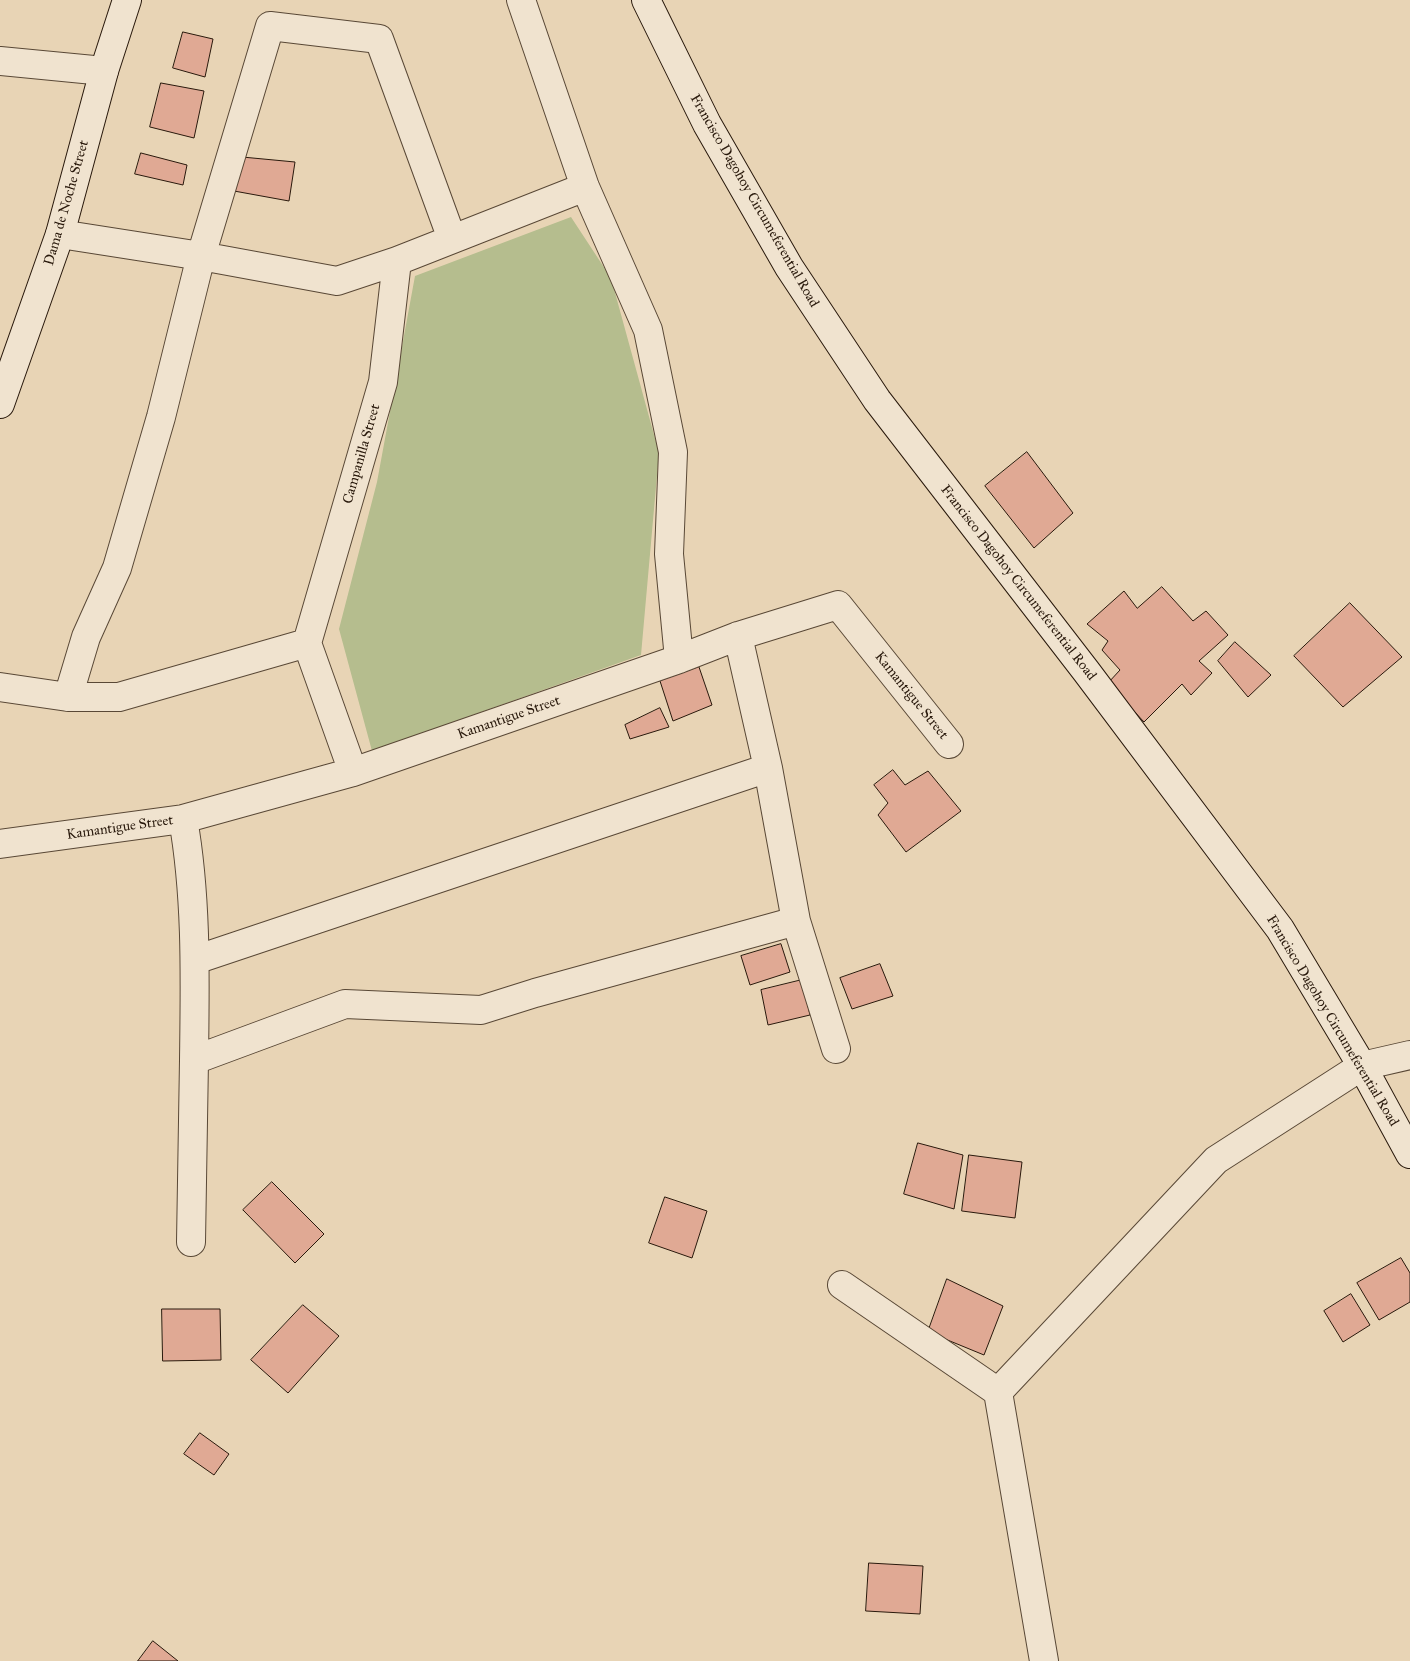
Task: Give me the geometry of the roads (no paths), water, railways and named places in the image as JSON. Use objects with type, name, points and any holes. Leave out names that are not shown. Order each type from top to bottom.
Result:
[{"type":"street","name":"Dama de Noche Street","points":[[0,404],[60,234],[104,71],[127,0]]},
{"type":"street","points":[[521,0],[585,187],[648,330],[673,452],[669,554],[680,659]]},
{"type":"street","name":"Francisco Dagohoy Circumeferential Road","points":[[646,0],[707,124],[789,267],[877,400],[1080,663],[1280,929],[1362,1066],[1410,1154]]},
{"type":"street","points":[[68,697],[86,637],[117,568],[162,417],[201,256],[270,26],[379,39],[452,239]]},
{"type":"street","points":[[0,61],[104,71]]},
{"type":"street","points":[[60,234],[201,256],[337,281],[397,261],[585,187]]},
{"type":"street","name":"Campanilla Street","points":[[307,643],[383,382],[397,261]]},
{"type":"street","name":"Kamantigue Street","points":[[0,844],[183,820],[353,772],[680,659],[738,636],[838,605],[949,744]]},
{"type":"street","points":[[738,636],[768,768],[796,921],[836,1049]]},
{"type":"street","points":[[0,687],[68,697],[119,697],[307,643],[353,772]]},
{"type":"street","points":[[195,960],[768,768]]},
{"type":"street","points":[[183,820],[188,850],[195,960],[191,1242]]},
{"type":"street","points":[[194,1060],[345,1004],[481,1010],[535,993],[796,921]]},
{"type":"street","points":[[998,1392],[1216,1160],[1362,1066],[1410,1055]]},
{"type":"street","points":[[842,1285],[998,1392],[1044,1661]]}]
